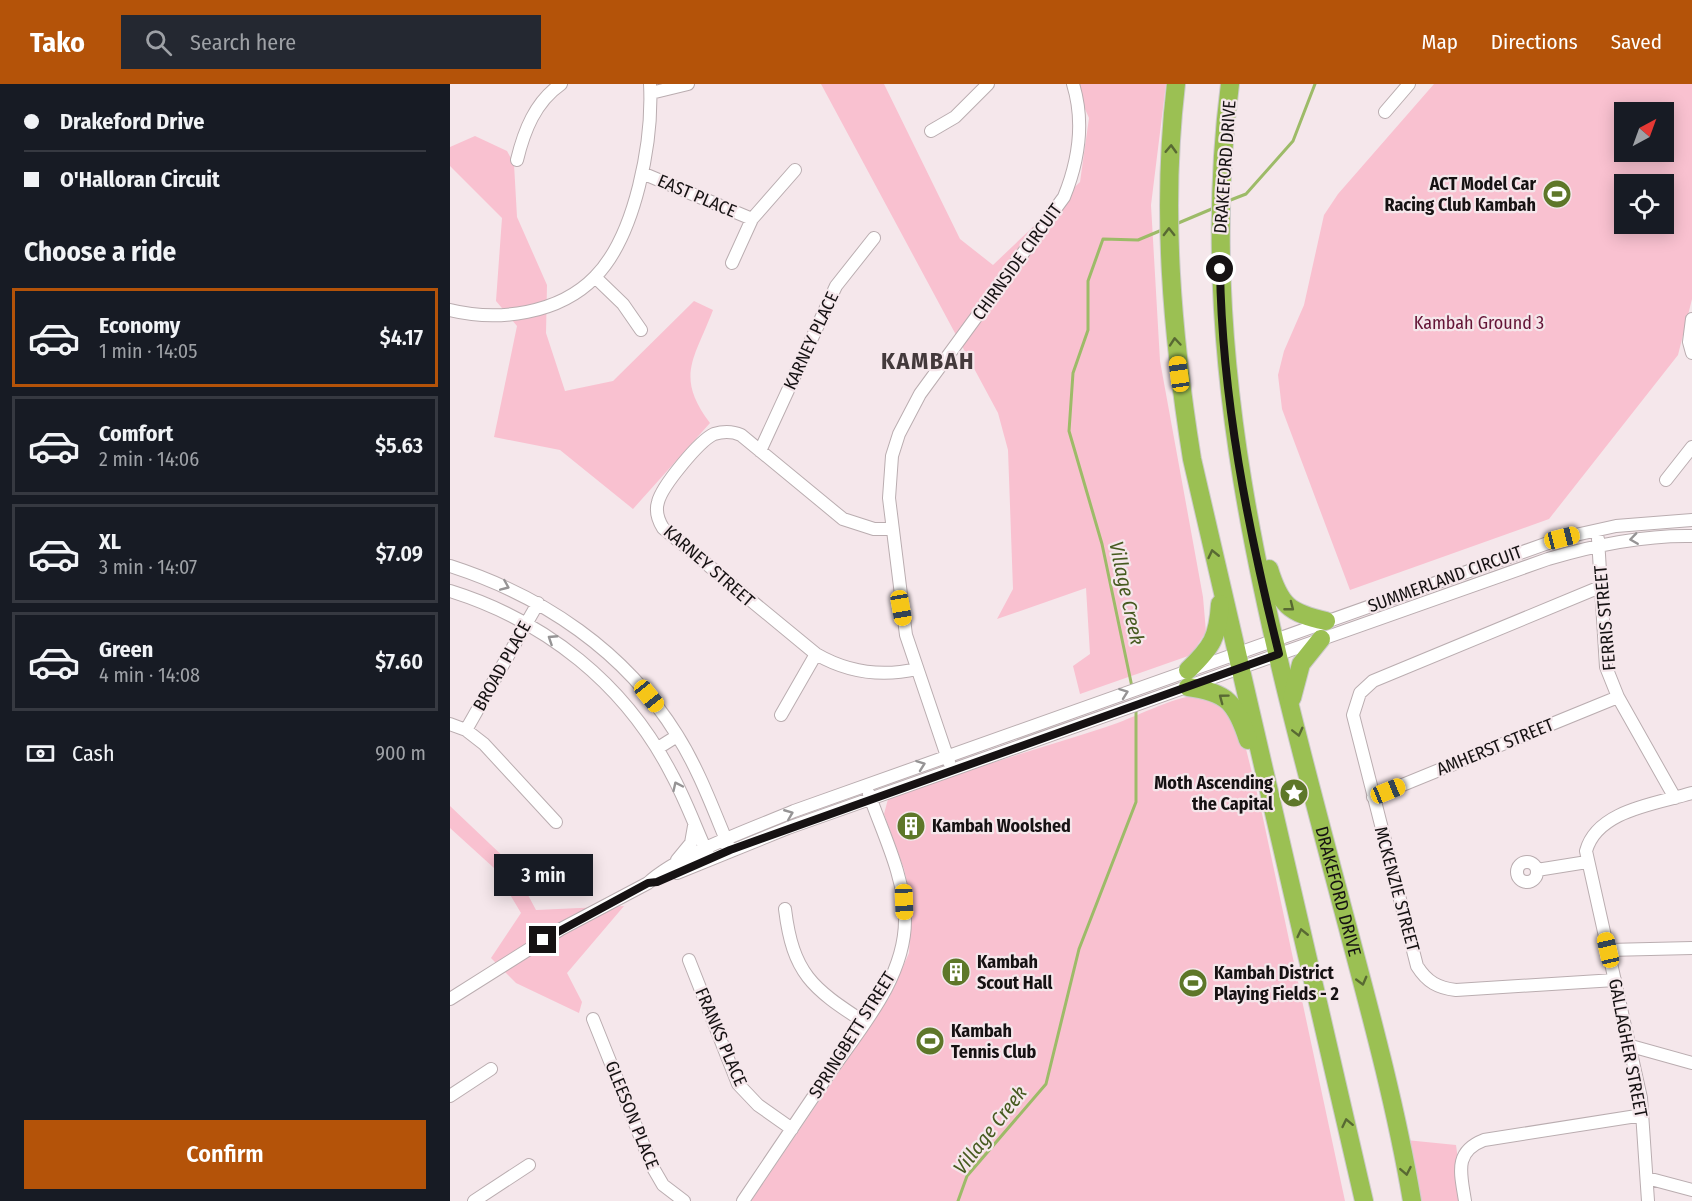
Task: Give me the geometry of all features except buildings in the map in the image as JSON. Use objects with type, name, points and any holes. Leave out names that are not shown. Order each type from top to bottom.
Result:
[{"type":"highway","points":[[1176,84],[1168,207],[1169,258],[1177,356],[1187,429],[1222,591],[1364,1201]]},
{"type":"highway","name":"DRAKEFORD DRIVE","points":[[1230,84],[1221,174],[1221,291],[1226,361],[1252,539],[1383,1062],[1412,1201]]},
{"type":"highway","points":[[1252,539],[1268,566],[1282,601],[1297,613],[1326,621]]},
{"type":"highway","points":[[1222,591],[1214,640],[1188,678],[1216,692],[1231,704],[1262,765]]},
{"type":"highway","points":[[1292,706],[1293,686],[1301,664],[1321,639]]},
{"type":"street","points":[[518,160],[524,134],[539,106],[561,84]]},
{"type":"street","points":[[450,310],[488,316],[535,310],[577,292],[595,277],[617,243],[642,173],[648,143],[650,89],[688,84]]},
{"type":"street","points":[[931,131],[955,117],[988,84]]},
{"type":"street","name":"CHIRNSIDE CIRCUIT","points":[[952,771],[905,628],[889,498],[890,466],[899,434],[908,414],[1064,197],[1073,175],[1080,131],[1079,110],[1073,84]]},
{"type":"street","points":[[1385,112],[1409,84]]},
{"type":"street","name":"EAST PLACE","points":[[732,263],[752,219],[795,170]]},
{"type":"street","name":"EAST PLACE","points":[[642,173],[752,219]]},
{"type":"street","name":"KARNEY PLACE","points":[[760,451],[836,286],[874,238]]},
{"type":"street","points":[[595,277],[623,304],[641,330]]},
{"type":"street","points":[[1692,319],[1689,342],[1692,353]]},
{"type":"street","name":"KARNEY STREET","points":[[892,529],[866,527],[843,519],[737,433],[722,432],[712,435],[703,442],[663,489],[657,505],[658,520],[672,536],[816,654],[838,665],[863,672],[890,673],[917,669]]},
{"type":"street","points":[[1666,480],[1692,447]]},
{"type":"street","name":"SUMMERLAND CIRCUIT","points":[[1188,678],[1277,646],[1326,621],[1544,544],[1597,529],[1652,521],[1692,520]]},
{"type":"street","name":"FERRIS STREET","points":[[1597,529],[1605,657],[1617,697],[1675,798]]},
{"type":"street","name":"SUMMERLAND CIRCUIT","points":[[1277,646],[1321,639],[1548,559],[1598,545],[1636,538],[1692,536]]},
{"type":"street","points":[[450,566],[500,584],[538,603],[588,636],[615,660],[649,696],[677,736],[708,796],[728,845]]},
{"type":"street","name":"MCKENZIE STREET","points":[[1600,587],[1373,681],[1364,688],[1355,704],[1353,715],[1417,966],[1432,984],[1456,990],[1615,980]]},
{"type":"street","points":[[450,591],[475,599],[526,623],[557,641],[600,677],[631,711],[658,748],[707,854]]},
{"type":"street","name":"BROAD PLACE","points":[[466,730],[538,603]]},
{"type":"street","points":[[781,715],[816,654]]},
{"type":"street","points":[[708,796],[726,823],[743,828],[760,825],[947,755],[1148,684],[1188,678]]},
{"type":"street","points":[[652,879],[657,882],[728,845],[871,800],[1154,699],[1188,678]]},
{"type":"street","name":"AMHERST STREET","points":[[1373,797],[1617,697]]},
{"type":"street","name":"BROAD PLACE","points":[[450,723],[466,730],[484,744],[556,822]]},
{"type":"street","points":[[658,748],[677,736]]},
{"type":"street","name":"SPRINGBETT STREET","points":[[743,1201],[864,1022],[886,988],[896,967],[905,923],[902,892],[866,785]]},
{"type":"street","name":"GALLAGHER STREET","points":[[1648,1201],[1643,1115],[1631,1046],[1587,862],[1589,840],[1604,822],[1692,793]]},
{"type":"street","points":[[450,999],[538,943],[652,879],[687,850],[694,824]]},
{"type":"street","points":[[728,845],[760,825]]},
{"type":"street","points":[[1537,870],[1587,862]]},
{"type":"street","points":[[785,909],[788,934],[804,973],[823,994],[864,1022]]},
{"type":"street","points":[[1608,950],[1692,948]]},
{"type":"street","name":"FRANKS PLACE","points":[[689,960],[738,1084],[758,1106],[792,1129]]},
{"type":"street","name":"GLEESON PLACE","points":[[593,1019],[652,1166],[663,1185],[684,1201]]},
{"type":"street","points":[[1631,1046],[1692,1063]]},
{"type":"street","points":[[450,1096],[491,1069]]},
{"type":"street","points":[[1466,1201],[1460,1168],[1463,1156],[1473,1144],[1484,1140],[1643,1115]]},
{"type":"street","points":[[474,1201],[529,1165]]},
{"type":"street","points":[[1647,1178],[1692,1190]]},
{"type":"green space","points":[[821,84],[884,84],[960,239],[993,265],[1080,182],[1089,118],[1074,84],[1166,84],[1151,205],[1160,361],[1203,597],[1206,632],[1191,655],[1080,694],[1073,666],[1090,654],[1086,588],[997,619],[1013,589],[1008,450],[998,413]]},
{"type":"green space","name":"Kambah Ground 3","points":[[1434,84],[1692,84],[1692,299],[1678,355],[1549,519],[1350,590],[1282,409],[1278,375],[1284,351],[1304,305],[1324,215],[1338,194]]},
{"type":"green space","points":[[475,136],[507,151],[514,164],[517,217],[547,285],[546,333],[565,391],[613,381],[694,301],[713,310],[694,355],[691,368],[693,393],[710,423],[633,509],[560,450],[494,437],[517,326],[496,301],[502,218],[450,166],[450,147]]},
{"type":"green space","points":[[1201,694],[1222,701],[1244,741],[1261,809],[1345,1201],[751,1201],[889,998],[909,953],[912,906],[904,869],[884,814],[888,799],[969,770],[1118,723],[1164,704]]},
{"type":"green space","points":[[450,806],[512,865],[536,910],[624,906],[567,973],[582,1002],[579,1013],[516,983],[491,958],[521,913],[494,868],[450,828]]},
{"type":"green space","points":[[1406,1140],[1456,1145],[1464,1201],[1418,1201]]},
{"type":"waterway","name":"Village Creek","points":[[1228,201],[1246,194],[1293,141],[1315,84]]},
{"type":"waterway","name":"Village Creek","points":[[1176,224],[1214,208]]},
{"type":"waterway","name":"Village Creek","points":[[1132,687],[1102,544],[1069,431],[1073,373],[1088,330],[1088,281],[1103,239],[1138,240],[1162,230]]},
{"type":"waterway","name":"Village Creek","points":[[958,1201],[967,1176],[1046,1084],[1079,949],[1136,802],[1136,708]]},
{"type":"place","name":"ACT Model Car Racing Club Kambah","points":[[1557,194]]},
{"type":"place","name":"Moth Ascending the Capital","points":[[1294,793]]},
{"type":"place","name":"Kambah Woolshed","points":[[911,826]]},
{"type":"place","name":"Kambah Scout Hall","points":[[956,972]]},
{"type":"place","name":"Kambah District Playing Fields - 2","points":[[1193,983]]},
{"type":"place","name":"Kambah Tennis Club","points":[[930,1041]]},
{"type":"district","name":"KAMBAH","points":[[928,361]]},
{"type":"route","points":[[543,940],[648,883],[657,882],[709,858],[1279,654],[1252,539],[1239,462],[1226,361],[1220,269]]}]
